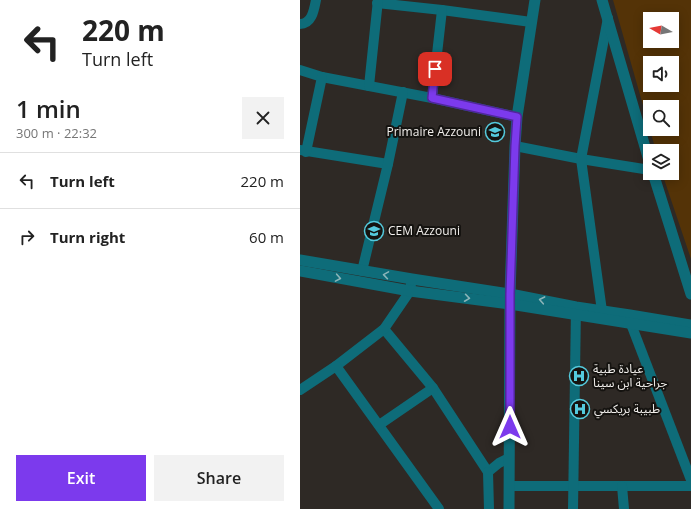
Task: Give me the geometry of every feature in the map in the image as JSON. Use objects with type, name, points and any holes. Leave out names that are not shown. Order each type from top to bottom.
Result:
[{"type":"street","points":[[300,24],[306,23],[311,18],[316,0]]},
{"type":"street","points":[[509,509],[510,299],[515,146],[517,117],[535,0]]},
{"type":"street","points":[[602,0],[644,144]]},
{"type":"street","points":[[369,86],[378,2],[531,22]]},
{"type":"street","points":[[432,98],[442,10]]},
{"type":"street","points":[[602,311],[581,159],[608,18]]},
{"type":"street","points":[[300,70],[322,77],[403,92],[517,117]]},
{"type":"street","points":[[322,77],[303,151],[388,164]]},
{"type":"street","points":[[362,272],[388,164],[403,92]]},
{"type":"street","points":[[515,146],[643,169]]},
{"type":"street","points":[[655,180],[691,294]]},
{"type":"street","points":[[300,260],[362,272],[411,285]]},
{"type":"street","points":[[300,271],[510,299],[576,311],[631,324],[691,333]]},
{"type":"street","points":[[300,390],[336,366],[384,329],[411,285]]},
{"type":"street","points":[[576,311],[602,311],[691,325]]},
{"type":"street","points":[[573,509],[576,311]]},
{"type":"street","points":[[631,324],[691,480]]},
{"type":"street","points":[[384,329],[433,388],[488,472],[489,509]]},
{"type":"street","points":[[336,366],[439,509]]},
{"type":"street","points":[[379,425],[433,388]]},
{"type":"street","points":[[488,472],[499,463],[509,458]]},
{"type":"street","points":[[510,486],[691,486]]},
{"type":"street","points":[[622,486],[624,509]]},
{"type":"shaded area","points":[[613,0],[691,0],[691,259],[664,180],[679,180],[679,144],[654,144],[652,136],[679,136],[679,100],[643,100],[643,105]]},
{"type":"place","name":"Primaire Azzouni","points":[[495,132]]},
{"type":"place","name":"CEM Azzouni","points":[[374,231]]},
{"type":"place","name":"عيادة طبية جراحية ابن سينا","points":[[579,376]]},
{"type":"place","name":"طبيبة بريكسي","points":[[580,409]]},
{"type":"route","points":[[435,69],[432,98],[517,117],[510,294],[510,427]]}]
